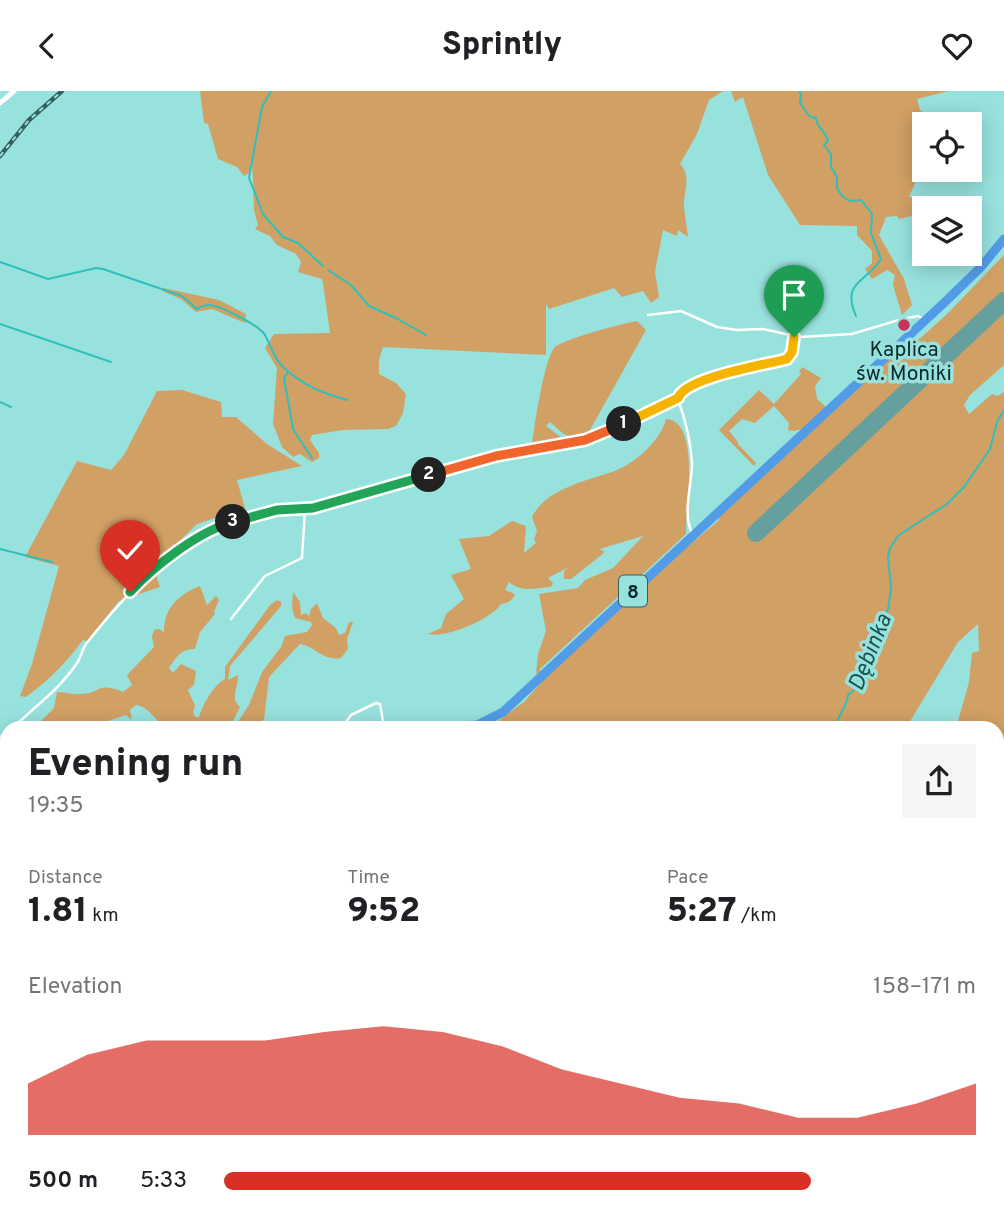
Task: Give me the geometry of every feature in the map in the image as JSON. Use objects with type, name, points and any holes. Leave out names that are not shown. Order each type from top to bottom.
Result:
[{"type":"highway","name":"8","points":[[488,721],[499,715],[694,536],[981,267],[1004,239]]},
{"type":"street","points":[[0,103],[14,91]]},
{"type":"street","points":[[648,315],[681,311],[717,327],[737,330],[763,329],[794,337],[852,334],[914,317],[925,320]]},
{"type":"street","points":[[20,721],[78,663],[85,646],[136,586],[167,558],[224,524],[277,510],[328,504],[496,456],[592,437],[678,398],[682,390],[710,379],[787,359],[792,352],[794,337]]},
{"type":"street","points":[[678,398],[692,461],[687,518],[694,536]]},
{"type":"street","points":[[231,619],[265,576],[302,558],[304,508]]},
{"type":"street","points":[[347,721],[351,715],[376,703],[380,704],[385,721]]},
{"type":"shaded area","points":[[200,91],[723,91],[709,100],[697,134],[680,164],[686,177],[684,211],[688,237],[678,230],[677,236],[663,230],[655,272],[659,297],[651,303],[643,291],[622,297],[614,288],[549,309],[546,304],[546,355],[383,347],[379,374],[396,383],[406,394],[403,413],[396,426],[388,429],[343,430],[312,435],[310,440],[319,453],[319,458],[312,462],[300,454],[293,457],[282,447],[273,424],[277,368],[265,348],[274,334],[330,333],[322,279],[298,272],[301,262],[296,254],[277,245],[270,236],[255,229],[258,225],[254,210],[252,158],[249,173],[244,176],[237,167],[218,159],[208,124],[204,123]]},
{"type":"shaded area","points":[[731,91],[949,91],[917,99],[923,112],[912,112],[912,182],[916,182],[909,197],[912,197],[912,216],[899,219],[897,216],[886,217],[879,235],[904,279],[912,305],[902,315],[893,285],[895,275],[887,270],[872,279],[865,269],[872,263],[872,251],[857,235],[857,226],[800,225],[768,175],[743,97],[735,102]]},
{"type":"shaded area","points":[[1004,255],[1004,365],[970,395],[964,405],[969,414],[992,394],[998,396],[1004,392],[1004,721],[958,721],[969,682],[972,653],[979,651],[978,624],[958,642],[910,721],[498,721],[525,701],[542,681],[658,572],[719,520],[718,517],[913,336],[917,341]]},
{"type":"shaded area","points":[[163,288],[219,300],[246,314],[245,323],[212,309],[196,312],[181,299],[162,291]]},
{"type":"shaded area","points":[[637,321],[646,330],[586,437],[570,437],[550,422],[546,426],[562,438],[551,443],[532,445],[543,380],[554,348],[579,336]]},
{"type":"shaded area","points":[[802,367],[821,378],[815,386],[817,399],[827,408],[809,425],[794,431],[788,430],[789,423],[774,406],[755,423],[742,419],[729,431],[756,463],[754,466],[719,430],[759,390],[774,404],[801,374],[799,372]]},
{"type":"shaded area","points":[[182,390],[221,402],[222,417],[236,417],[267,444],[302,466],[237,480],[245,508],[197,524],[153,567],[160,587],[119,601],[87,641],[83,640],[50,678],[26,697],[20,696],[32,664],[59,566],[25,557],[77,461],[111,470],[124,455],[157,391]]},
{"type":"shaded area","points":[[666,419],[677,424],[684,435],[688,450],[686,534],[540,669],[540,672],[536,674],[538,654],[546,631],[539,594],[578,588],[585,580],[613,568],[643,536],[599,550],[604,553],[571,579],[564,579],[564,571],[569,567],[548,578],[553,583],[551,587],[524,589],[509,582],[505,590],[515,594],[514,596],[488,616],[456,631],[428,634],[441,628],[446,614],[464,599],[451,575],[471,569],[459,539],[489,536],[512,521],[526,526],[524,553],[536,543],[534,539],[537,531],[532,517],[538,507],[567,487],[629,464],[652,444]]},
{"type":"shaded area","points":[[200,586],[207,605],[216,596],[219,600],[215,614],[200,632],[195,649],[183,652],[169,668],[173,673],[181,664],[196,671],[194,685],[188,690],[195,706],[195,717],[199,717],[209,696],[225,679],[225,667],[270,605],[277,600],[281,602],[281,606],[230,666],[228,680],[238,675],[235,700],[240,707],[233,721],[158,721],[141,706],[136,705],[130,710],[132,720],[126,715],[108,721],[41,721],[54,708],[57,692],[87,693],[108,688],[123,692],[132,685],[127,675],[154,647],[154,630],[164,632],[170,609],[185,594]]},
{"type":"shaded area","points":[[293,592],[300,602],[301,615],[306,613],[309,616],[317,603],[323,618],[336,628],[339,635],[345,633],[349,622],[353,622],[347,639],[348,649],[341,658],[329,657],[300,644],[269,677],[264,720],[239,721],[249,705],[262,672],[281,647],[285,636],[307,632],[312,625],[311,622],[295,618],[292,608]]},
{"type":"waterway","points":[[271,91],[262,107],[249,178],[263,214],[283,237],[298,243],[323,266]]},
{"type":"waterway","points":[[799,91],[800,103],[809,116],[816,118],[827,138],[828,141],[824,145],[831,154],[831,167],[837,177],[837,188],[842,196],[850,201],[861,200],[872,214],[871,233],[881,259],[853,289],[851,296],[856,316]]},
{"type":"waterway","points":[[0,262],[48,279],[96,268],[103,269],[182,296],[197,309],[208,305],[220,308],[262,331],[275,357],[299,380],[347,400]]},
{"type":"waterway","points":[[328,270],[351,285],[369,306],[426,335]]},
{"type":"waterway","points":[[0,324],[111,362]]},
{"type":"waterway","points":[[288,372],[284,378],[293,429],[312,458]]},
{"type":"waterway","points":[[0,402],[11,407]]},
{"type":"waterway","name":"Dębinka","points":[[838,721],[848,695],[855,689],[869,643],[888,610],[891,588],[888,557],[890,548],[899,535],[947,504],[964,487],[990,449],[997,422],[1004,410]]},
{"type":"waterway","points":[[0,549],[52,562]]},
{"type":"runway","points":[[756,533],[1004,301]]},
{"type":"railway","points":[[0,156],[29,120],[62,91]]},
{"type":"place","name":"Kaplica św. Moniki","points":[[904,325]]},
{"type":"route","points":[[130,592],[175,552],[224,524],[277,510],[313,508],[496,456],[585,440],[678,398],[682,390],[690,386],[728,373],[787,359],[792,352],[794,337]]}]
